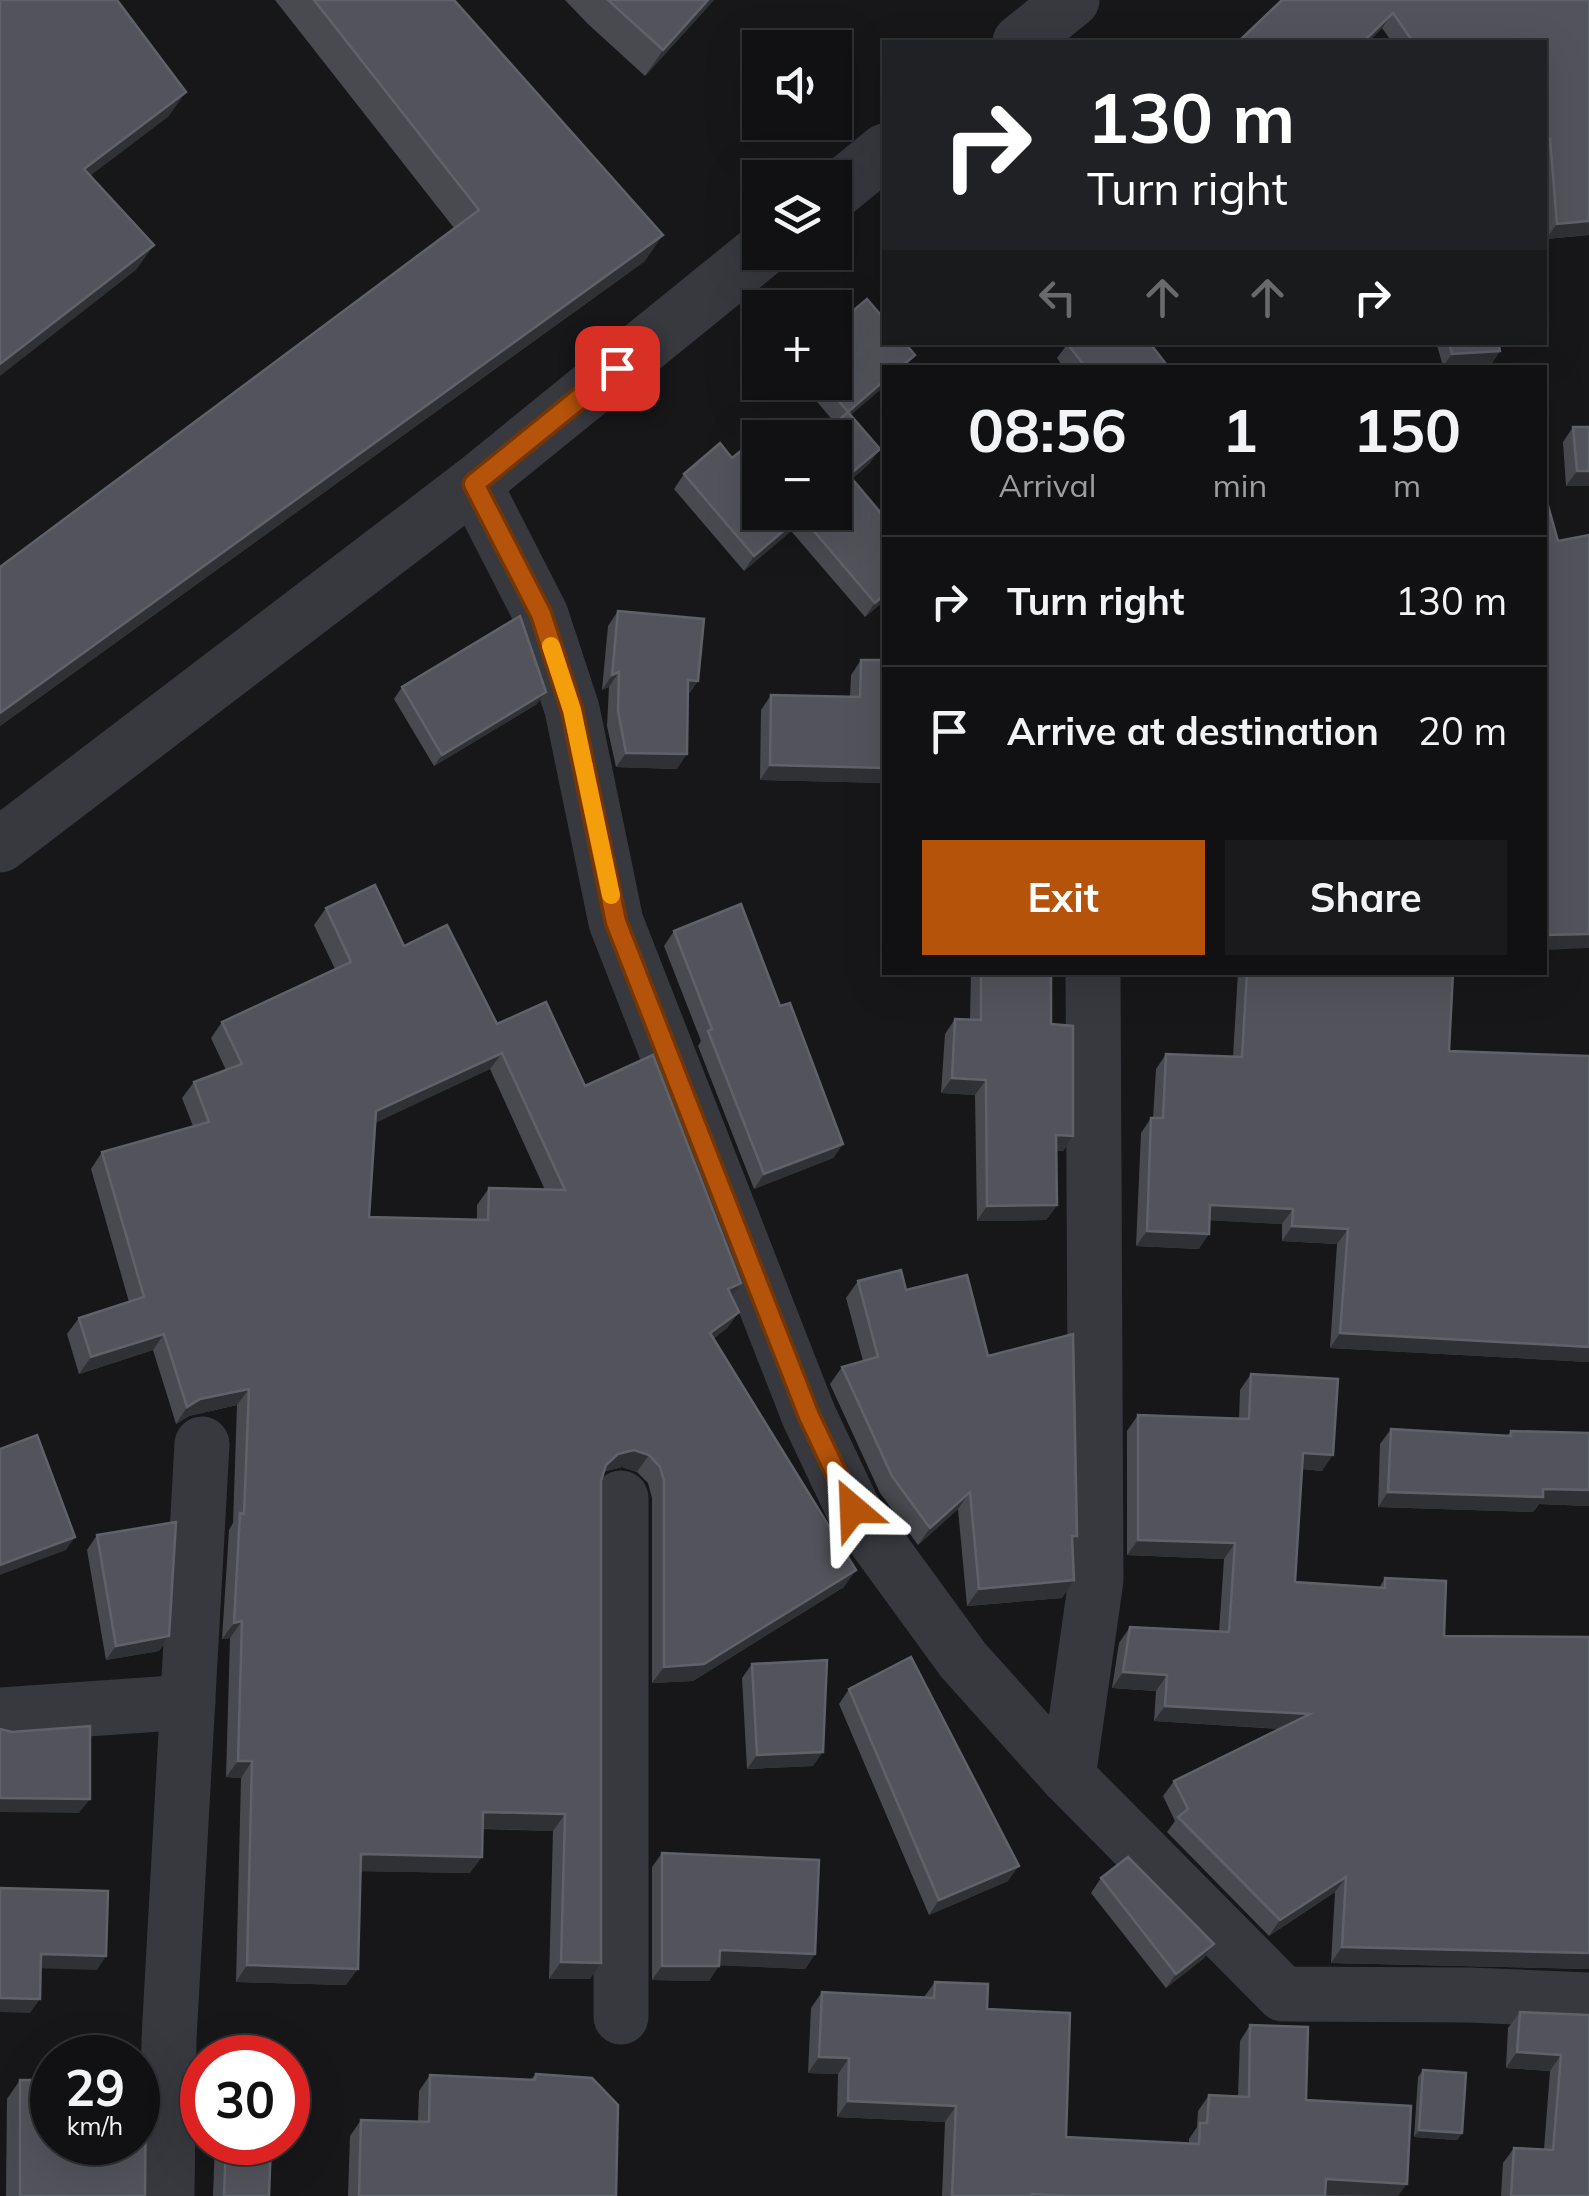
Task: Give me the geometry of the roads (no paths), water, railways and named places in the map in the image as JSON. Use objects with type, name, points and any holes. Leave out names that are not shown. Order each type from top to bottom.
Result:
[{"type":"street","points":[[1022,40],[1072,0]]},
{"type":"street","points":[[852,178],[882,154]]},
{"type":"street","points":[[0,845],[474,484],[742,267]]},
{"type":"street","points":[[474,484],[541,614],[572,710],[616,922],[809,1416],[853,1509],[962,1660],[1068,1777],[1283,1994],[1589,2000]]},
{"type":"street","points":[[1068,1777],[1096,1580],[1093,975]]},
{"type":"street","points":[[167,2196],[169,2039],[202,1444]]},
{"type":"street","points":[[621,1498],[621,2017]]},
{"type":"street","points":[[0,1715],[188,1702]]}]
